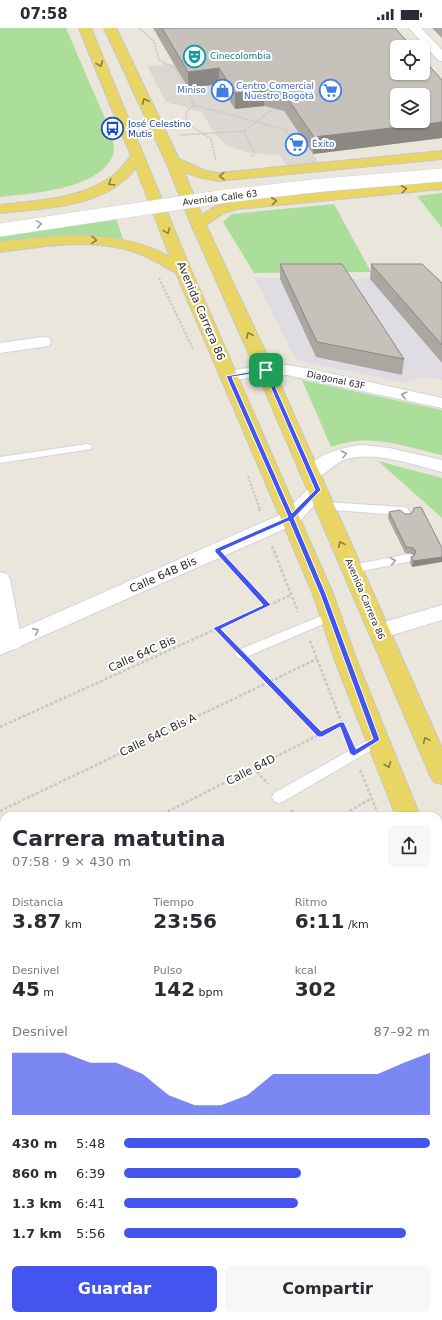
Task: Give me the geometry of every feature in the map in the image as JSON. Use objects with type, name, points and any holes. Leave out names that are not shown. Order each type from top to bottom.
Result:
[{"type":"main road","name":"Avenida Carrera 86","points":[[85,28],[183,270],[291,518],[331,616],[377,740],[406,812]]},
{"type":"main road","name":"Avenida Carrera 86","points":[[110,28],[173,162],[198,224],[266,370],[442,775]]},
{"type":"main road","points":[[415,28],[442,57]]},
{"type":"main road","points":[[0,209],[70,199],[98,191],[121,177],[138,156]]},
{"type":"main road","points":[[173,162],[206,176],[219,177],[442,156]]},
{"type":"main road","name":"Avenida Calle 63","points":[[0,219],[227,187],[321,176],[442,166]]},
{"type":"main road","name":"Avenida Calle 63","points":[[0,230],[226,196],[442,175]]},
{"type":"main road","points":[[198,224],[219,210],[237,205],[442,185]]},
{"type":"main road","points":[[0,247],[73,239],[101,241],[139,248],[164,258],[183,270]]},
{"type":"main road","points":[[0,348],[43,342]]},
{"type":"main road","name":"Diagonal 63F","points":[[229,376],[266,370],[287,370],[442,403]]},
{"type":"main road","points":[[318,490],[335,456],[347,453],[365,451],[384,453],[442,466]]},
{"type":"main road","name":"Calle 64B Bis","points":[[6,644],[291,518],[318,490]]},
{"type":"main road","points":[[0,579],[6,644]]},
{"type":"main road","points":[[379,631],[442,612]]},
{"type":"lane","points":[[0,460],[87,447]]},
{"type":"lane","points":[[318,490],[404,511],[406,515]]},
{"type":"lane","points":[[352,569],[408,558]]},
{"type":"lane","points":[[242,654],[331,616]]},
{"type":"lane","points":[[279,797],[377,740]]},
{"type":"path","points":[[139,28],[154,40],[159,60],[175,68],[194,105],[286,130],[301,157]]},
{"type":"path","points":[[194,105],[186,114],[186,120],[193,128],[204,134],[212,141],[216,164]]},
{"type":"path","points":[[176,135],[244,131],[273,108]]},
{"type":"path","points":[[244,131],[254,154],[245,161]]},
{"type":"path","points":[[139,248],[144,259],[159,279],[195,353]]},
{"type":"path","points":[[217,551],[268,605]]},
{"type":"path","points":[[275,553],[377,812]]},
{"type":"path","name":"Calle 64C Bis","points":[[0,727],[291,595]]},
{"type":"path","points":[[217,628],[320,735]]},
{"type":"path","name":"Calle 64C Bis A","points":[[0,811],[317,659]]},
{"type":"path","name":"Calle 64D","points":[[167,812],[342,723]]},
{"type":"path","points":[[348,812],[372,798]]},
{"type":"shaded area","points":[[174,64],[188,88],[219,84],[235,109],[264,106],[284,111],[319,163],[288,167],[279,155],[248,153],[226,145],[214,133],[202,112],[166,102],[147,66]]},
{"type":"shaded area","points":[[255,278],[420,279],[442,300],[442,380],[423,377],[404,383],[296,360]]},
{"type":"green space","points":[[0,28],[66,28],[113,137],[114,153],[105,167],[94,176],[80,183],[63,188],[0,197]]},
{"type":"green space","points":[[442,193],[442,228],[417,196]]},
{"type":"green space","points":[[334,204],[371,272],[254,273],[223,222],[232,214]]},
{"type":"green space","points":[[116,218],[123,239],[83,235],[0,244],[0,235]]},
{"type":"green space","points":[[302,380],[442,410],[442,455],[386,442],[373,441],[346,443],[331,447]]},
{"type":"green space","points":[[378,461],[442,478],[442,518]]},
{"type":"building","name":"Centro Comercial Nuestro Bogotá","points":[[162,28],[395,28],[406,40],[390,40],[390,80],[430,80],[430,67],[442,80],[442,122],[430,123],[430,88],[390,88],[391,128],[314,137],[285,95],[265,90],[235,93],[219,68],[188,72]]},
{"type":"building","points":[[280,264],[342,264],[404,359],[317,342]]},
{"type":"building","points":[[371,264],[422,264],[442,283],[442,345]]},
{"type":"building","points":[[421,507],[442,548],[442,557],[413,561],[411,557],[414,556],[416,551],[413,548],[406,547],[389,512],[400,510],[405,514],[409,514],[412,513],[414,508]]},
{"type":"place","name":"Cinecolombia","points":[[194,56]]},
{"type":"place","name":"Miniso","points":[[222,90]]},
{"type":"place","name":"Centro Comercial Nuestro Bogotá","points":[[330,91]]},
{"type":"place","name":"José Celestino Mutis","points":[[112,129]]},
{"type":"place","name":"Éxito","points":[[296,144]]},
{"type":"route","points":[[266,370],[229,376],[291,518],[296,533],[323,594],[346,661],[377,740],[354,754],[342,723],[320,735],[217,628],[268,605],[217,551],[291,518],[318,490],[266,370]]}]
